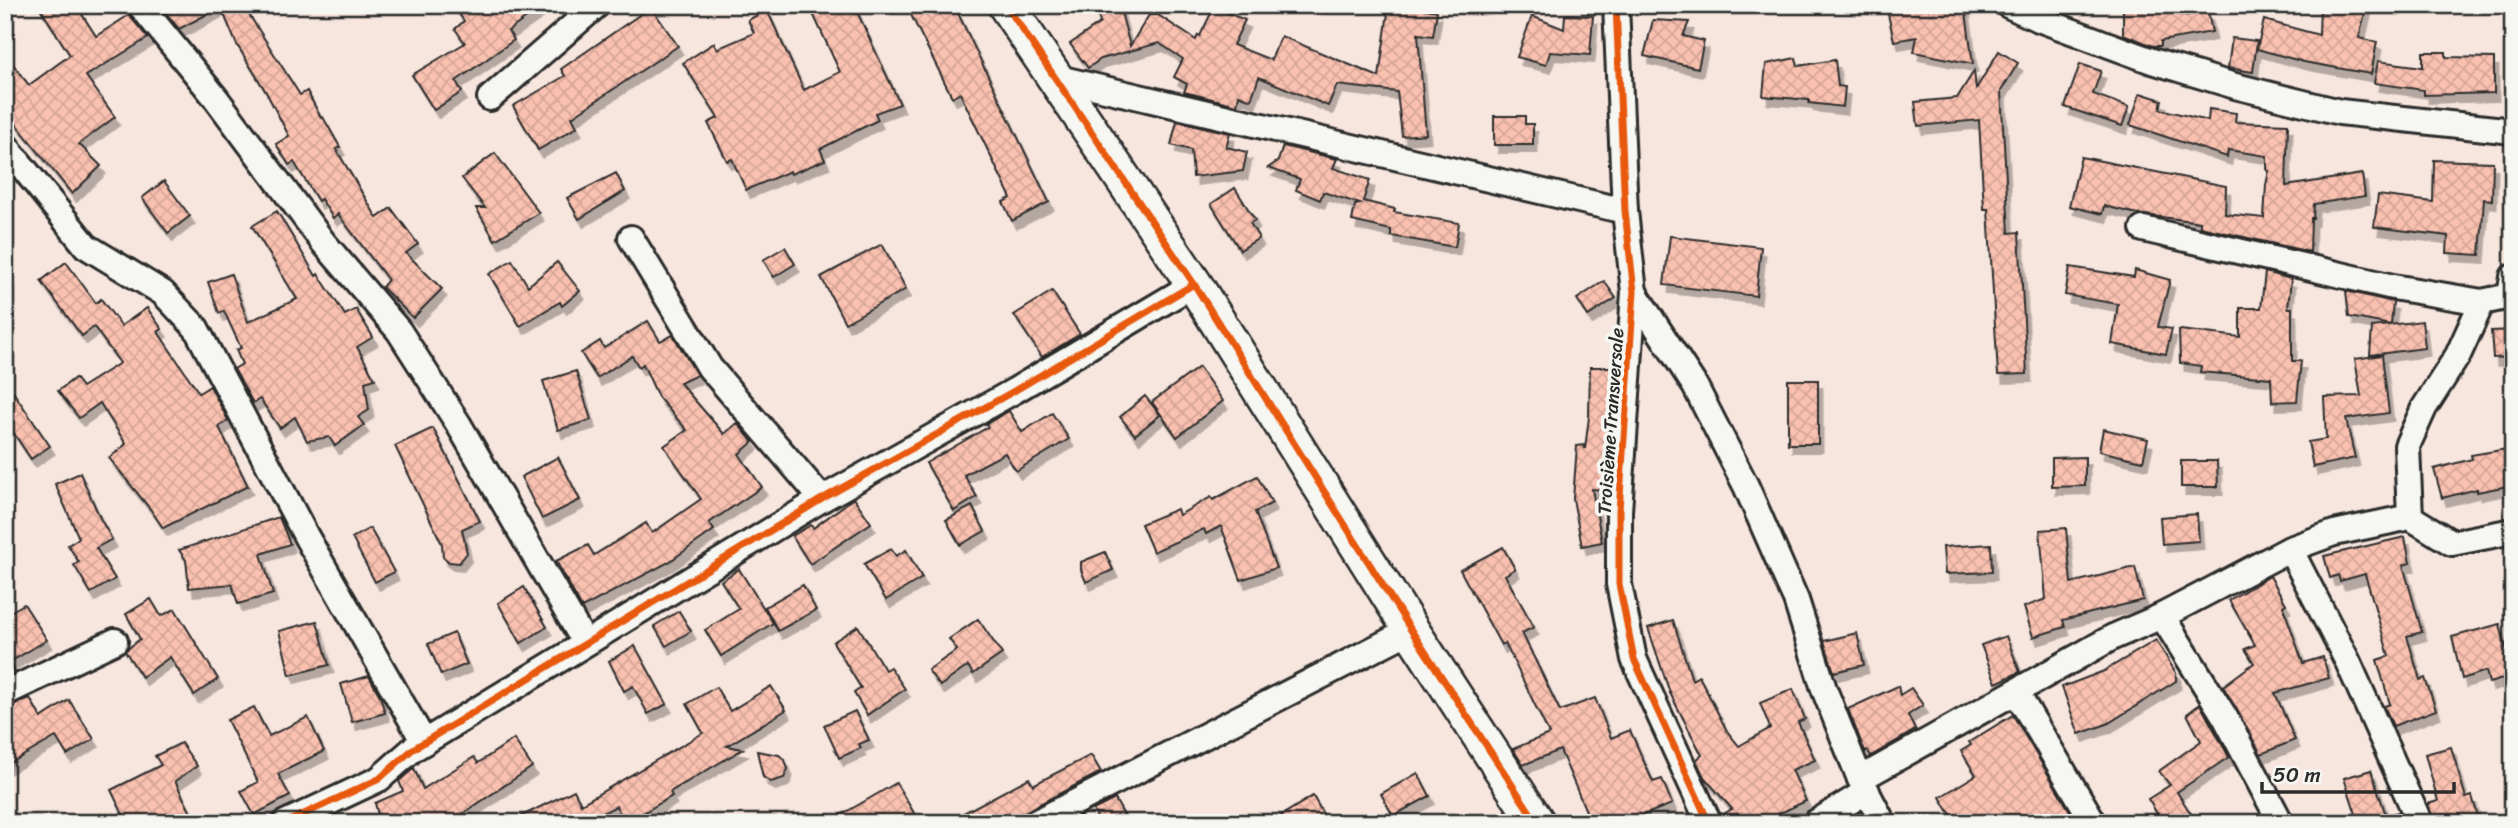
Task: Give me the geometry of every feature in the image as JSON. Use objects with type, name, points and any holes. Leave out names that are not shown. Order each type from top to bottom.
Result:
[{"type":"street","points":[[140,5],[215,97],[323,242],[399,331],[459,425],[585,643]]},
{"type":"street","points":[[490,98],[597,5]]},
{"type":"street","points":[[1006,5],[1194,284],[1411,630],[1538,823]]},
{"type":"street","points":[[2008,5],[2152,61],[2340,112],[2513,131]]},
{"type":"street","name":"Troisième Transversale","points":[[1609,7],[1634,292],[1619,511],[1619,584],[1634,659],[1709,823]]},
{"type":"street","points":[[1054,77],[1625,211]]},
{"type":"street","points":[[5,145],[86,246],[163,293],[196,328],[307,538],[424,742]]},
{"type":"street","points":[[2143,229],[2393,288],[2482,302],[2510,296],[2513,277]]},
{"type":"street","points":[[631,238],[710,368],[822,499]]},
{"type":"street","points":[[285,823],[379,779],[412,749],[822,499],[1014,391],[1194,284]]},
{"type":"street","points":[[1634,292],[1695,386],[1746,486],[1796,600],[1824,689],[1883,823]]},
{"type":"street","points":[[2410,517],[2407,446],[2424,408],[2458,355],[2482,302]]},
{"type":"street","points":[[1815,823],[1864,785],[2016,692],[2113,637],[2162,616],[2290,549],[2334,533],[2410,517],[2452,543],[2513,531]]},
{"type":"street","points":[[2290,549],[2348,662],[2420,823]]},
{"type":"street","points":[[2162,616],[2225,717],[2281,823]]},
{"type":"street","points":[[1035,823],[1411,630]]},
{"type":"street","points":[[5,693],[115,640]]},
{"type":"street","points":[[2016,692],[2094,823]]},
{"type":"building","points":[[38,5],[76,5],[96,36],[129,15],[148,38],[86,76],[115,117],[79,144],[101,166],[72,194],[5,110],[5,54],[29,85],[70,55]]},
{"type":"building","points":[[159,5],[243,5],[300,95],[307,91],[340,147],[336,149],[377,218],[391,208],[418,244],[406,253],[442,289],[413,318],[382,287],[388,280],[338,214],[333,218],[321,199],[318,201],[294,162],[289,165],[276,144],[289,136],[236,43],[221,7],[179,29]]},
{"type":"building","points":[[453,5],[545,5],[508,31],[514,40],[456,81],[462,92],[434,110],[412,75],[465,43],[455,29],[464,21]]},
{"type":"building","points":[[809,5],[854,5],[900,104],[875,113],[878,120],[820,149],[825,160],[791,174],[790,171],[746,190],[732,159],[727,161],[708,123],[718,118],[683,63],[714,43],[717,49],[754,33],[748,20],[767,10],[804,90],[840,72]]},
{"type":"building","points":[[906,5],[954,5],[1049,202],[1012,221],[1003,202],[1011,198],[960,93],[952,97]]},
{"type":"building","points":[[1095,5],[1119,5],[1130,46],[1149,15],[1158,15],[1196,40],[1214,7],[1245,20],[1233,45],[1271,60],[1281,36],[1379,77],[1389,5],[1437,11],[1433,36],[1418,34],[1426,134],[1402,136],[1397,92],[1337,85],[1328,106],[1259,77],[1251,100],[1239,95],[1237,105],[1184,92],[1187,84],[1174,77],[1183,59],[1159,43],[1101,59],[1088,68],[1070,44],[1100,23]]},
{"type":"building","points":[[1886,5],[1965,5],[1973,64],[1914,52],[1917,37],[1894,41]]},
{"type":"building","points":[[2320,5],[2367,5],[2359,38],[2377,42],[2371,74],[2304,62],[2257,49],[2264,20],[2319,35]]},
{"type":"building","points":[[2185,6],[2186,15],[2208,12],[2212,32],[2161,41],[2161,46],[2153,46],[2123,34],[2123,7]]},
{"type":"building","points":[[651,7],[678,46],[572,117],[577,127],[538,150],[513,106],[565,76],[561,69]]},
{"type":"building","points":[[1565,15],[1593,16],[1590,55],[1550,52],[1546,65],[1517,57],[1532,16],[1564,29]]},
{"type":"building","points":[[1653,20],[1689,22],[1683,36],[1704,41],[1698,68],[1644,56]]},
{"type":"building","points":[[2232,38],[2257,41],[2253,72],[2228,68]]},
{"type":"building","points":[[1999,51],[2018,63],[2001,91],[2009,233],[2019,232],[2027,374],[1998,375],[1988,209],[1984,209],[1979,120],[1918,126],[1915,102],[1957,98],[1974,71],[1976,89]]},
{"type":"building","points":[[2423,52],[2446,52],[2446,57],[2494,58],[2494,93],[2424,95],[2424,90],[2374,83],[2378,61],[2423,67]]},
{"type":"building","points":[[1796,58],[1798,66],[1835,60],[1838,86],[1845,87],[1843,107],[1809,103],[1809,100],[1763,96],[1766,64]]},
{"type":"building","points":[[2080,64],[2101,71],[2093,94],[2129,107],[2122,126],[2065,107]]},
{"type":"building","points":[[2140,93],[2162,100],[2160,109],[2208,121],[2209,109],[2236,113],[2235,122],[2288,124],[2286,186],[2362,174],[2365,196],[2314,204],[2310,252],[2200,227],[2200,222],[2137,214],[2104,206],[2102,214],[2069,206],[2081,157],[2226,186],[2225,214],[2264,218],[2269,171],[2267,156],[2228,150],[2227,157],[2130,125]]},
{"type":"building","points":[[1494,116],[1525,116],[1525,124],[1533,124],[1533,145],[1494,145]]},
{"type":"building","points":[[1177,121],[1230,133],[1226,147],[1247,152],[1243,171],[1193,177],[1191,150],[1171,145]]},
{"type":"building","points":[[1283,146],[1337,159],[1333,168],[1370,180],[1363,201],[1395,209],[1394,212],[1459,223],[1455,247],[1391,236],[1391,230],[1352,221],[1355,205],[1360,204],[1323,192],[1320,200],[1296,190],[1300,179],[1268,168],[1278,161]]},
{"type":"building","points":[[495,153],[539,213],[495,240],[476,208],[485,208],[462,178]]},
{"type":"building","points":[[2434,160],[2493,162],[2492,200],[2484,199],[2480,255],[2447,253],[2448,236],[2374,227],[2378,195],[2433,202]]},
{"type":"building","points":[[616,173],[625,191],[579,219],[567,198]]},
{"type":"building","points":[[164,181],[190,216],[168,233],[142,198]]},
{"type":"building","points":[[1235,188],[1255,220],[1250,223],[1259,238],[1240,250],[1211,204]]},
{"type":"building","points":[[277,211],[316,276],[318,274],[345,315],[356,309],[373,337],[357,347],[375,379],[365,382],[369,410],[358,417],[364,425],[335,446],[329,437],[307,441],[295,417],[280,428],[260,399],[253,403],[234,369],[242,364],[236,350],[241,348],[224,311],[219,313],[208,282],[231,274],[248,322],[297,299],[252,226]]},
{"type":"building","points":[[1670,236],[1761,247],[1756,296],[1664,285]]},
{"type":"building","points":[[882,244],[906,289],[845,323],[821,277]]},
{"type":"building","points":[[785,247],[795,264],[774,277],[763,260]]},
{"type":"building","points":[[512,260],[528,286],[557,262],[580,291],[562,306],[560,302],[520,326],[489,274]]},
{"type":"building","points":[[66,262],[96,303],[101,299],[121,326],[147,308],[162,329],[158,332],[199,393],[210,386],[228,420],[219,427],[248,486],[163,528],[109,458],[126,444],[100,403],[79,418],[58,391],[75,378],[82,387],[120,363],[94,327],[82,336],[41,281]]},
{"type":"building","points":[[2070,267],[2134,277],[2135,270],[2170,280],[2158,327],[2172,329],[2166,354],[2112,344],[2118,304],[2065,295]]},
{"type":"building","points":[[2265,272],[2291,279],[2288,308],[2292,308],[2292,361],[2301,361],[2297,401],[2272,402],[2271,378],[2200,372],[2201,366],[2180,363],[2179,330],[2240,337],[2240,308],[2261,308]]},
{"type":"building","points":[[1604,281],[1616,298],[1588,316],[1577,299]]},
{"type":"building","points":[[1052,291],[1080,334],[1042,357],[1014,315]]},
{"type":"building","points":[[2346,291],[2393,302],[2391,325],[2349,317]]},
{"type":"building","points":[[648,321],[660,341],[673,335],[697,375],[680,383],[724,434],[737,423],[753,442],[739,454],[762,487],[709,523],[714,530],[669,562],[582,608],[556,561],[588,545],[594,555],[646,523],[652,533],[701,499],[664,446],[687,430],[658,397],[643,364],[639,367],[632,356],[597,378],[581,353],[600,341],[604,348]]},
{"type":"building","points":[[2422,321],[2425,348],[2370,355],[2372,327]]},
{"type":"building","points":[[2513,330],[2513,357],[2493,358],[2491,331]]},
{"type":"building","points":[[2382,355],[2389,413],[2346,419],[2355,458],[2313,467],[2308,442],[2326,439],[2324,397],[2361,396],[2355,359]]},
{"type":"building","points":[[1199,367],[1223,401],[1177,437],[1152,402]]},
{"type":"building","points":[[1590,367],[1614,367],[1604,490],[1592,489],[1602,542],[1582,546],[1573,499],[1577,446],[1584,445],[1585,449]]},
{"type":"building","points":[[576,371],[591,420],[558,430],[543,381]]},
{"type":"building","points":[[5,380],[50,446],[31,459],[5,420]]},
{"type":"building","points":[[1788,380],[1818,380],[1818,444],[1788,444]]},
{"type":"building","points":[[1145,396],[1160,415],[1135,435],[1120,417]]},
{"type":"building","points":[[1009,411],[1022,432],[1052,413],[1069,439],[1016,471],[1005,453],[964,475],[977,497],[954,511],[926,463],[988,427],[986,424]]},
{"type":"building","points":[[433,428],[480,521],[462,529],[467,553],[459,563],[449,562],[443,557],[442,544],[395,446]]},
{"type":"building","points":[[2103,429],[2148,439],[2143,461],[2099,451]]},
{"type":"building","points":[[2513,448],[2513,485],[2477,492],[2477,489],[2442,498],[2434,469],[2472,459],[2471,455]]},
{"type":"building","points":[[558,457],[580,500],[542,519],[521,477]]},
{"type":"building","points":[[2085,457],[2085,486],[2052,487],[2052,458]]},
{"type":"building","points":[[2181,461],[2217,461],[2218,487],[2181,487]]},
{"type":"building","points":[[80,473],[112,539],[96,548],[115,579],[91,593],[74,565],[79,562],[68,545],[79,538],[55,484]]},
{"type":"building","points":[[1257,476],[1272,503],[1255,512],[1276,568],[1241,580],[1221,526],[1206,534],[1204,529],[1153,552],[1141,524],[1177,509],[1179,515]]},
{"type":"building","points":[[854,498],[871,523],[810,564],[792,536],[811,525],[813,528]]},
{"type":"building","points":[[972,506],[985,531],[960,545],[946,520]]},
{"type":"building","points":[[2197,514],[2199,541],[2162,544],[2160,517]]},
{"type":"building","points":[[279,517],[290,544],[261,554],[273,594],[238,604],[232,584],[189,588],[186,560],[179,550]]},
{"type":"building","points":[[370,528],[394,572],[375,582],[352,538]]},
{"type":"building","points":[[2066,528],[2071,583],[2135,567],[2143,600],[2063,620],[2065,627],[2033,637],[2024,607],[2046,599],[2040,530]]},
{"type":"building","points":[[2405,537],[2410,563],[2403,565],[2422,632],[2407,636],[2420,680],[2425,678],[2436,710],[2393,726],[2384,706],[2390,704],[2377,660],[2389,656],[2365,574],[2340,581],[2338,575],[2330,578],[2324,556]]},
{"type":"building","points":[[1991,544],[1992,572],[1945,574],[1943,547]]},
{"type":"building","points":[[1503,547],[1515,569],[1505,575],[1534,627],[1522,633],[1560,711],[1595,698],[1611,738],[1630,730],[1653,782],[1662,779],[1672,804],[1623,823],[1591,823],[1560,750],[1523,765],[1513,749],[1549,734],[1505,643],[1501,645],[1460,570]]},
{"type":"building","points":[[891,549],[896,556],[906,550],[922,578],[886,600],[864,564]]},
{"type":"building","points":[[1105,552],[1113,570],[1086,582],[1081,562]]},
{"type":"building","points":[[739,569],[773,623],[721,656],[705,630],[739,609],[721,581]]},
{"type":"building","points":[[2270,576],[2286,604],[2283,606],[2303,663],[2323,657],[2329,678],[2275,693],[2295,740],[2261,754],[2223,686],[2254,663],[2245,649],[2255,645],[2229,600]]},
{"type":"building","points":[[803,585],[816,610],[778,631],[765,607]]},
{"type":"building","points":[[524,587],[547,627],[521,643],[498,603]]},
{"type":"building","points":[[151,599],[161,616],[175,609],[218,679],[194,695],[170,657],[142,677],[125,651],[140,639],[126,614]]},
{"type":"building","points":[[24,604],[47,640],[10,662],[15,672],[5,676],[5,615]]},
{"type":"building","points":[[679,611],[691,631],[666,646],[654,626]]},
{"type":"building","points":[[978,619],[1002,654],[973,674],[968,666],[940,686],[928,670],[957,650],[949,639]]},
{"type":"building","points":[[1673,620],[1692,680],[1699,676],[1727,731],[1739,746],[1770,728],[1760,703],[1793,689],[1805,719],[1798,722],[1815,760],[1792,770],[1806,801],[1759,823],[1724,823],[1722,815],[1732,809],[1704,777],[1696,760],[1702,755],[1670,693],[1648,628]]},
{"type":"building","points":[[317,621],[329,665],[290,675],[279,631]]},
{"type":"building","points":[[2500,624],[2513,676],[2489,683],[2486,671],[2462,679],[2452,637]]},
{"type":"building","points":[[858,626],[885,670],[890,667],[905,689],[867,715],[854,693],[861,688],[833,642]]},
{"type":"building","points":[[454,633],[467,664],[441,675],[428,644]]},
{"type":"building","points":[[1857,633],[1864,665],[1834,672],[1824,641]]},
{"type":"building","points":[[2006,636],[2020,672],[1996,683],[1981,645]]},
{"type":"building","points":[[2156,640],[2176,673],[2176,681],[2107,724],[2079,734],[2062,687],[2104,671]]},
{"type":"building","points":[[635,646],[667,704],[648,714],[633,686],[624,691],[609,661]]},
{"type":"building","points":[[369,676],[380,696],[385,713],[352,722],[341,684]]},
{"type":"building","points":[[771,686],[786,710],[727,746],[743,749],[670,792],[672,796],[626,823],[616,806],[589,820],[590,823],[508,823],[574,790],[581,804],[703,733],[687,704],[716,687],[730,711]]},
{"type":"building","points":[[1898,686],[1900,695],[1911,688],[1923,705],[1908,715],[1915,730],[1871,756],[1868,751],[1865,752],[1848,709]]},
{"type":"building","points":[[30,698],[41,718],[69,700],[94,739],[67,755],[56,737],[5,766],[5,708]]},
{"type":"building","points":[[2200,704],[2229,757],[2177,792],[2197,823],[2163,823],[2148,799],[2170,785],[2159,771],[2201,741],[2187,714]]},
{"type":"building","points":[[254,707],[269,736],[308,717],[324,751],[278,774],[290,796],[254,815],[241,791],[258,782],[227,720]]},
{"type":"building","points":[[855,711],[869,740],[859,744],[861,748],[839,758],[824,725]]},
{"type":"building","points":[[2013,715],[2077,823],[1956,823],[1940,797],[1976,775],[1961,751],[1971,745],[1969,742]]},
{"type":"building","points":[[514,739],[532,767],[449,823],[380,823],[375,803],[403,791],[399,781],[414,768],[423,789],[474,757],[478,763]]},
{"type":"building","points":[[181,743],[197,766],[175,781],[196,823],[127,823],[111,790],[161,765],[155,756]]},
{"type":"building","points":[[2451,747],[2466,798],[2472,796],[2480,823],[2435,823],[2428,804],[2438,801],[2425,754]]},
{"type":"building","points":[[757,751],[779,755],[785,760],[788,769],[784,778],[771,782],[763,777]]},
{"type":"building","points":[[1091,755],[1101,772],[1028,810],[1014,823],[945,823],[1029,778],[1033,785]]},
{"type":"building","points":[[2371,770],[2386,815],[2399,812],[2404,823],[2359,823],[2344,778]]},
{"type":"building","points":[[1418,773],[1430,796],[1393,816],[1381,794]]},
{"type":"building","points":[[896,783],[920,823],[827,823],[872,797]]},
{"type":"building","points":[[1313,796],[1328,823],[1269,823]]},
{"type":"building","points":[[1115,799],[1128,823],[1100,823],[1093,810]]},
{"type":"cycle path","points":[[1006,5],[1194,284],[1411,630],[1537,823]]},
{"type":"cycle path","points":[[1616,5],[1625,211],[1634,292],[1619,511],[1619,584],[1634,659],[1709,823]]},
{"type":"cycle path","points":[[285,823],[379,779],[413,749],[822,499],[1014,391],[1194,284]]}]
